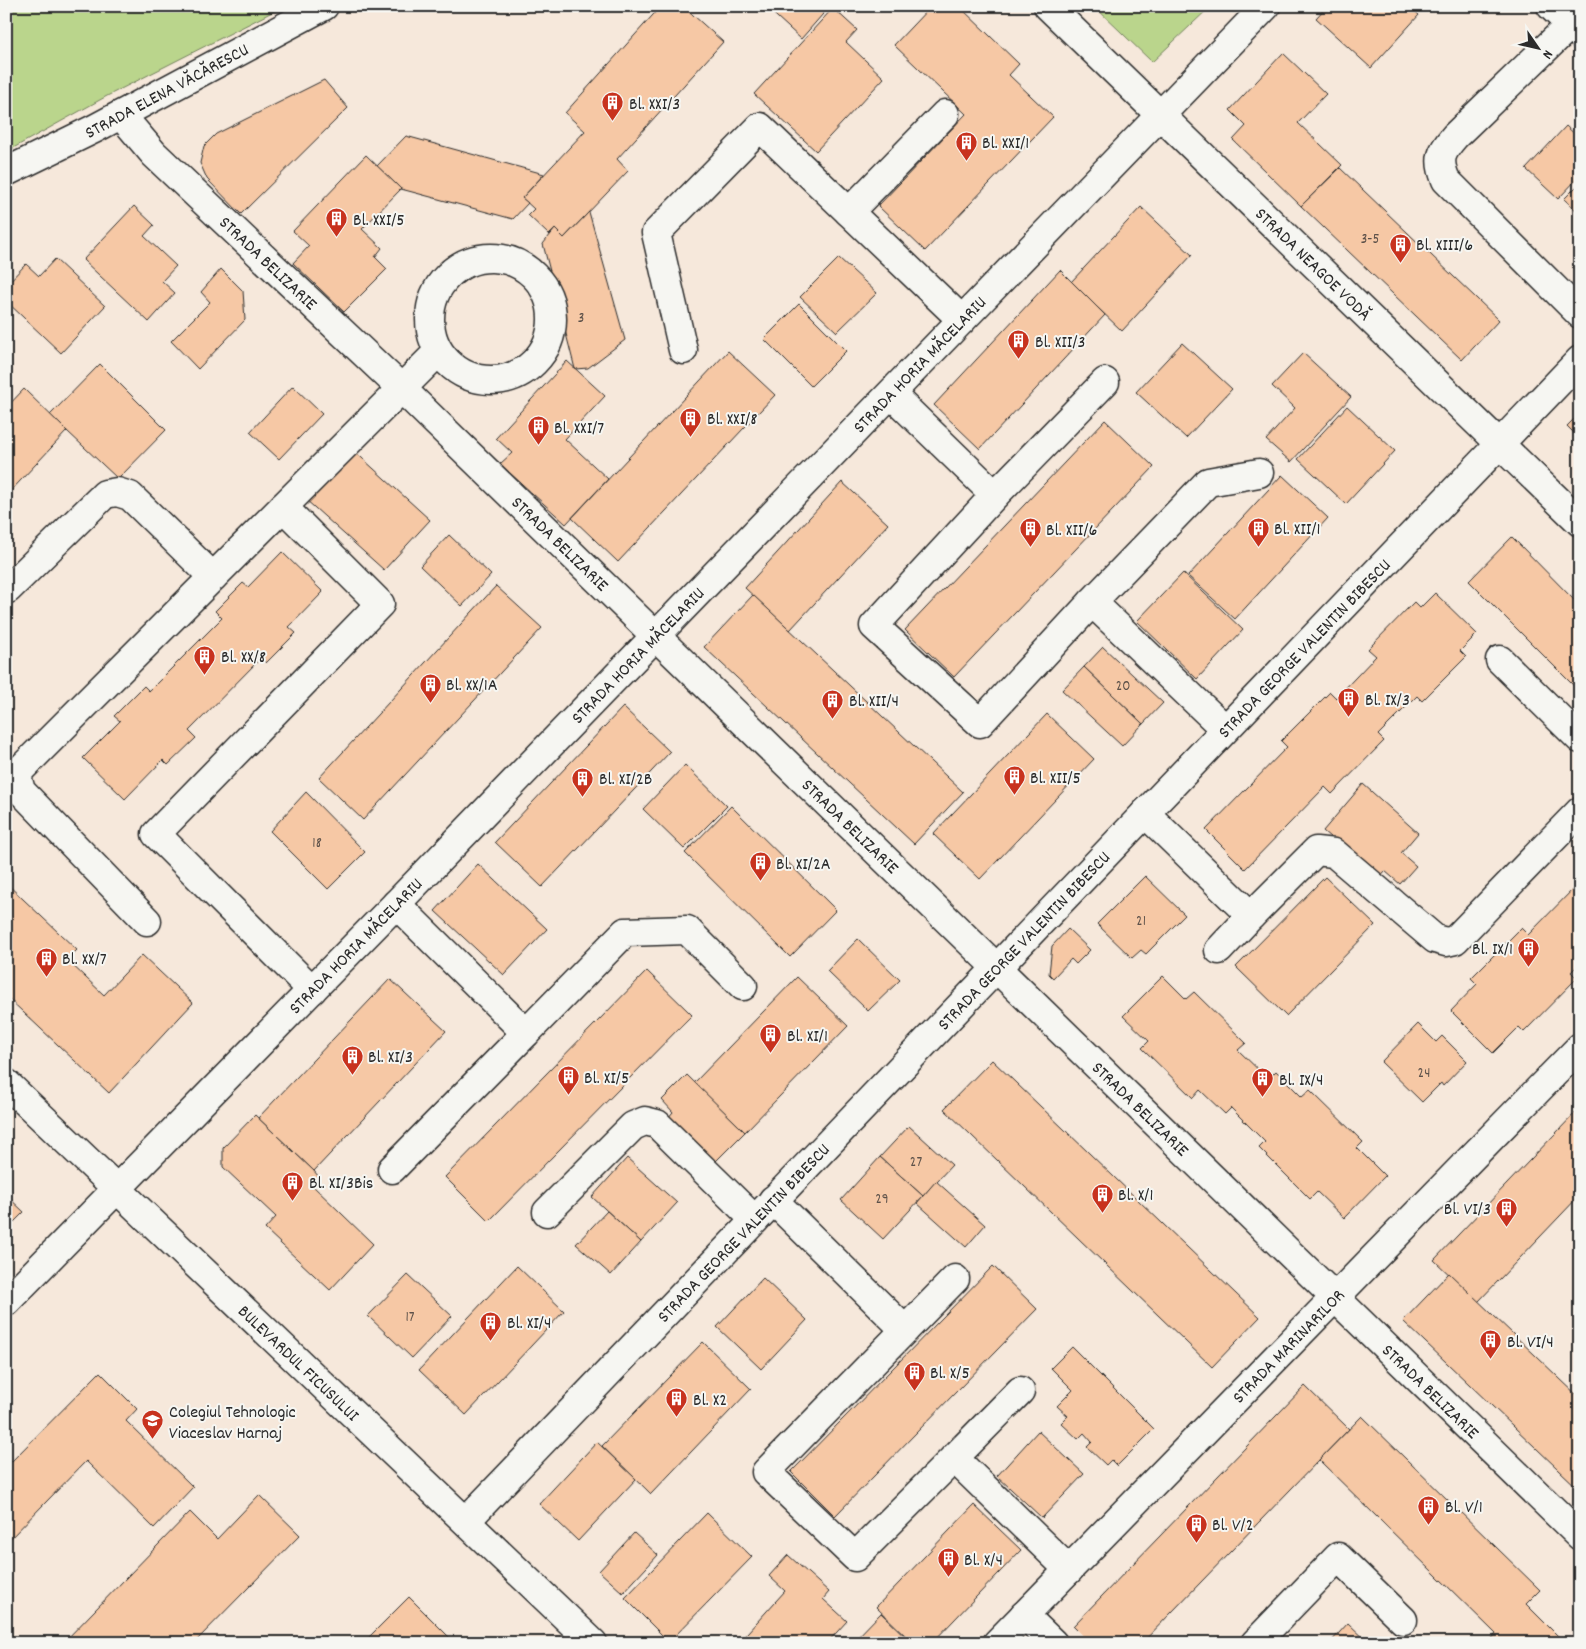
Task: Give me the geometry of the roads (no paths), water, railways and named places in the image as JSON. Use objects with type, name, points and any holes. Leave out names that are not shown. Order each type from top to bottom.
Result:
[{"type":"street","name":"STRADA ELENA VĂCĂRESCU","points":[[6,172],[121,115],[324,6]]},
{"type":"street","name":"STRADA NEAGOE VODĂ","points":[[1048,6],[1580,522]]},
{"type":"street","name":"STRADA HORIA MĂCELARIU","points":[[6,1302],[396,904],[1266,6]]},
{"type":"street","points":[[1567,22],[1455,136],[1443,150],[1440,166],[1446,180],[1580,314]]},
{"type":"street","points":[[850,212],[945,114]]},
{"type":"street","name":"STRADA BELIZARIE","points":[[121,115],[154,154],[402,389],[1580,1536]]},
{"type":"street","points":[[683,350],[656,233],[760,127],[962,320]]},
{"type":"street","points":[[484,258],[504,259],[523,266],[538,279],[548,296],[553,316],[550,337],[541,355],[527,370],[508,378],[488,381],[468,376],[450,366],[438,352],[431,330],[430,310],[436,291],[448,275],[465,264],[484,258]]},
{"type":"street","points":[[147,921],[21,791],[18,780],[19,771],[438,352]]},
{"type":"street","name":"STRADA GEORGE VALENTIN BIBESCU","points":[[466,1521],[1580,360]]},
{"type":"street","points":[[1105,382],[994,495],[874,626],[980,723],[1092,602],[1208,482],[1259,473]]},
{"type":"street","points":[[891,394],[994,495]]},
{"type":"street","points":[[8,590],[105,494],[118,492],[130,496],[213,577]]},
{"type":"street","points":[[283,507],[380,604],[156,834],[312,990]]},
{"type":"street","points":[[1092,602],[1225,729]]},
{"type":"street","points":[[1500,660],[1580,739]]},
{"type":"street","points":[[1219,950],[1316,851],[1334,853],[1435,939],[1446,942],[1455,940],[1580,812]]},
{"type":"street","points":[[1145,813],[1251,916]]},
{"type":"street","points":[[396,904],[526,1033]]},
{"type":"street","points":[[392,1169],[625,932],[687,930],[743,986]]},
{"type":"street","name":"STRADA MARINARILOR","points":[[997,1643],[1580,1047]]},
{"type":"street","name":"BULEVARDUL FICUSULUI","points":[[6,1083],[593,1643]]},
{"type":"street","points":[[547,1212],[633,1126],[645,1121],[657,1124],[755,1220]]},
{"type":"street","points":[[773,1200],[905,1330]]},
{"type":"street","points":[[955,1279],[766,1472],[855,1557],[1020,1391]]},
{"type":"street","points":[[954,1458],[1068,1570]]},
{"type":"street","points":[[1255,1643],[1338,1557],[1403,1620]]},
{"type":"street","points":[[1024,1616],[1053,1643]]},
{"type":"place","name":"Bl. XXI/3","points":[[613,122]]},
{"type":"place","name":"Bl. XXI/1","points":[[966,161]]},
{"type":"place","name":"Bl. XXI/5","points":[[337,238]]},
{"type":"place","name":"Bl. XIII/6","points":[[1400,263]]},
{"type":"place","name":"Bl. XII/3","points":[[1019,360]]},
{"type":"place","name":"Bl. XXI/8","points":[[691,437]]},
{"type":"place","name":"Bl. XXI/7","points":[[538,446]]},
{"type":"place","name":"Bl. XII/1","points":[[1258,547]]},
{"type":"place","name":"Bl. XII/6","points":[[1030,548]]},
{"type":"place","name":"Bl. XX/8","points":[[205,675]]},
{"type":"place","name":"Bl. XX/1A","points":[[430,703]]},
{"type":"place","name":"Bl. IX/3","points":[[1349,718]]},
{"type":"place","name":"Bl. XII/4","points":[[833,719]]},
{"type":"place","name":"Bl. XII/5","points":[[1014,796]]},
{"type":"place","name":"Bl. XI/2B","points":[[583,797]]},
{"type":"place","name":"Bl. XI/2A","points":[[760,882]]},
{"type":"place","name":"Bl. IX/1","points":[[1529,967]]},
{"type":"place","name":"Bl. XX/7","points":[[46,977]]},
{"type":"place","name":"Bl. XI/1","points":[[771,1054]]},
{"type":"place","name":"Bl. XI/3","points":[[352,1075]]},
{"type":"place","name":"Bl. XI/5","points":[[568,1096]]},
{"type":"place","name":"Bl. IX/4","points":[[1263,1098]]},
{"type":"place","name":"Bl. XI/3Bis","points":[[293,1201]]},
{"type":"place","name":"Bl. X/1","points":[[1102,1213]]},
{"type":"place","name":"Bl. VI/3","points":[[1507,1227]]},
{"type":"place","name":"Bl. XI/4","points":[[491,1341]]},
{"type":"place","name":"Bl. VI/4","points":[[1491,1360]]},
{"type":"place","name":"Bl. X/5","points":[[914,1391]]},
{"type":"place","name":"Bl. X2","points":[[677,1418]]},
{"type":"place","name":"Colegiul Tehnologic Viaceslav Harnaj","points":[[153,1440]]},
{"type":"place","name":"Bl. V/1","points":[[1429,1525]]},
{"type":"place","name":"Bl. V/2","points":[[1196,1543]]},
{"type":"place","name":"Bl. X/4","points":[[948,1578]]}]
